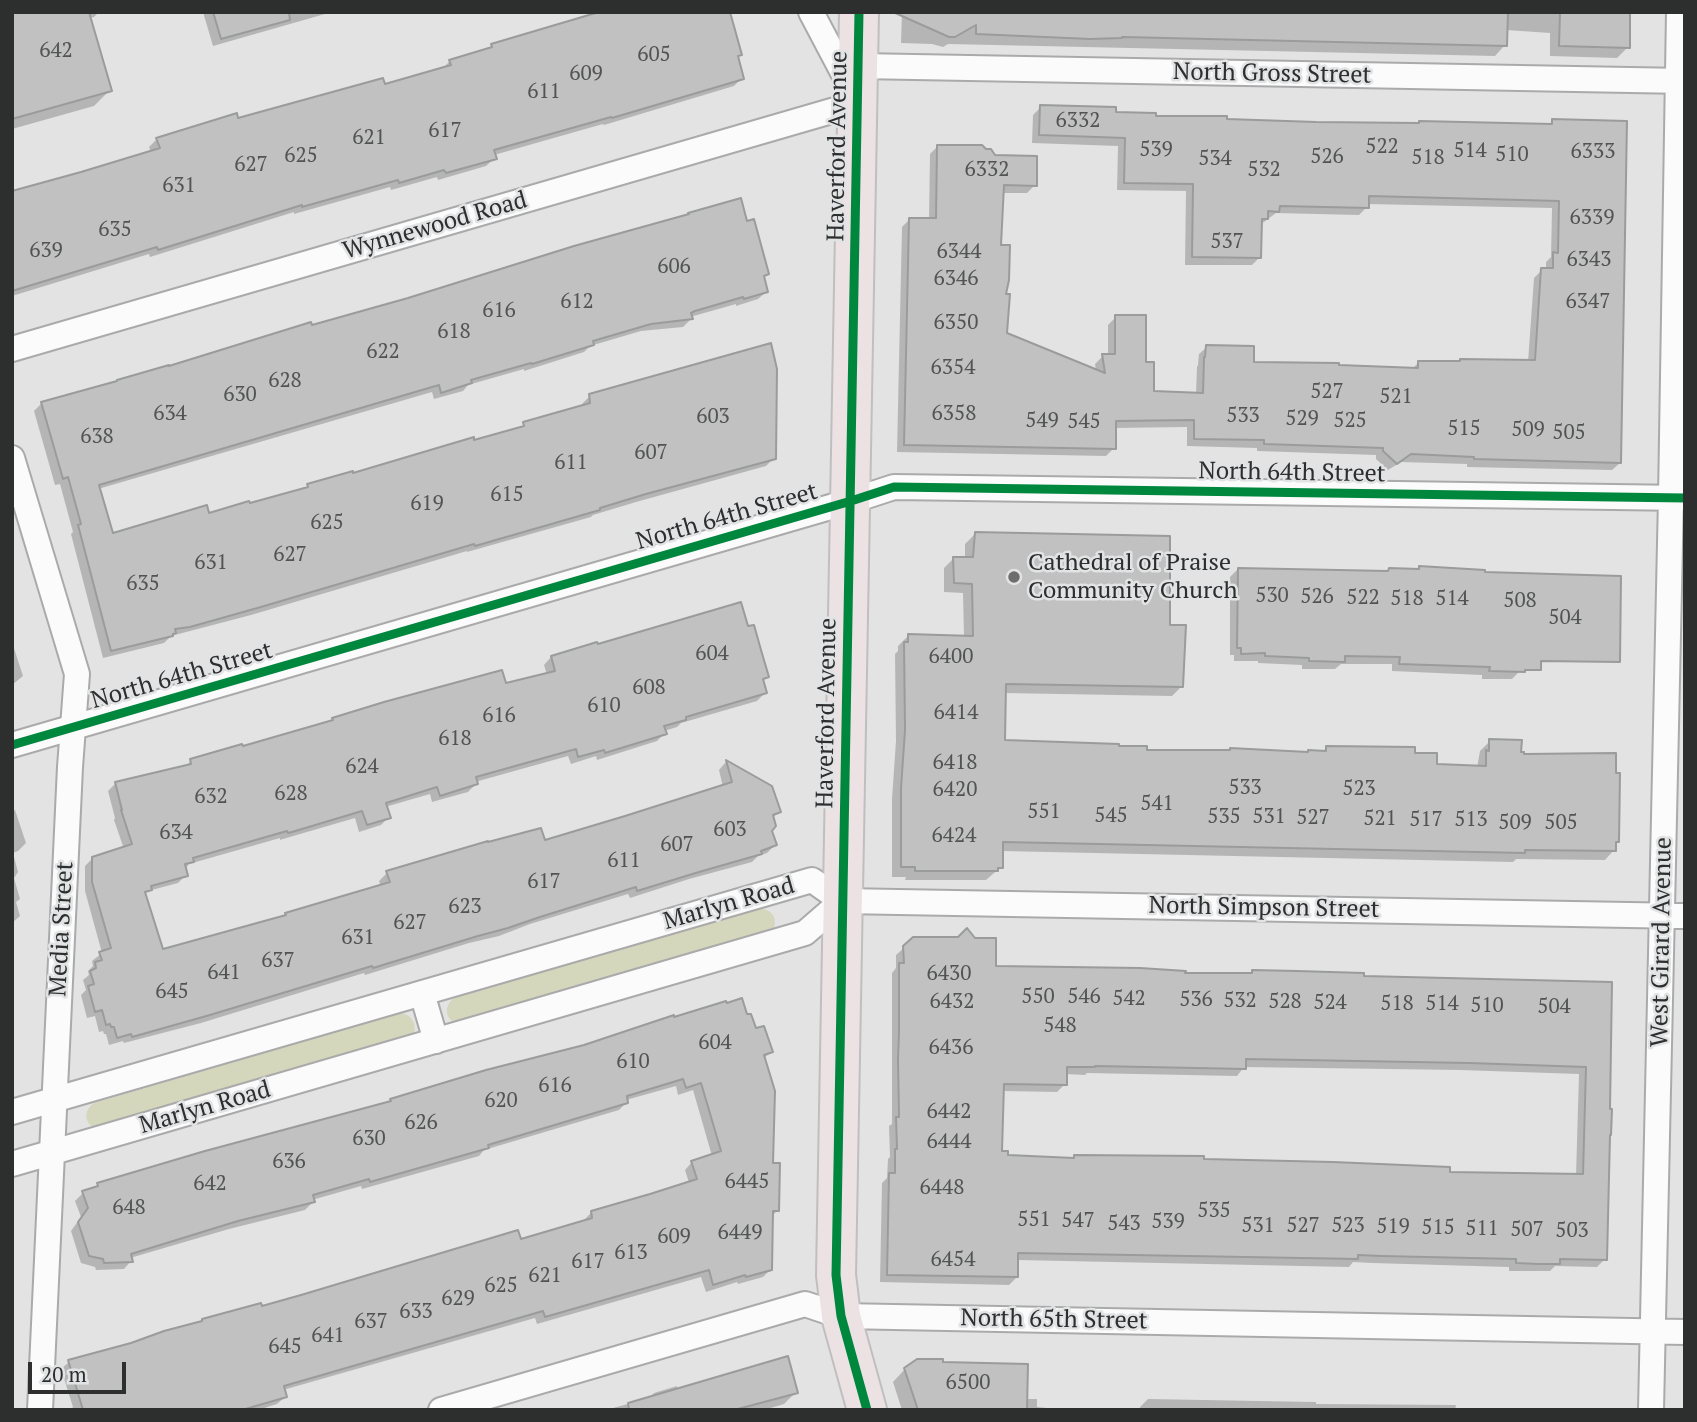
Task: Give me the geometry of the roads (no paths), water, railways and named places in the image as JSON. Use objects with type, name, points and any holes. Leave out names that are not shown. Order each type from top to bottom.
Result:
[{"type":"main road","name":"Haverford Avenue","points":[[859,12],[836,1275],[841,1316],[867,1410]]},
{"type":"street","points":[[811,12],[859,103]]},
{"type":"street","name":"West Girard Avenue","points":[[1651,1410],[1674,916],[1682,81],[1679,12]]},
{"type":"street","name":"North Gross Street","points":[[859,66],[1682,81]]},
{"type":"street","name":"Wynnewood Road","points":[[12,349],[859,103]]},
{"type":"street","name":"Media Street","points":[[12,458],[76,674],[40,1410]]},
{"type":"street","name":"North 64th Street","points":[[12,745],[894,487],[1678,498]]},
{"type":"street","name":"Marlyn Road","points":[[12,1112],[812,880],[842,901],[805,933],[12,1164]]},
{"type":"street","name":"North Simpson Street","points":[[842,901],[1674,916]]},
{"type":"street","points":[[422,993],[436,1041]]},
{"type":"street","name":"North 65th Street","points":[[441,1410],[804,1304],[841,1316],[1685,1332]]},
{"type":"place","name":"Cathedral of Praise Community Church","points":[[1014,577]]}]
